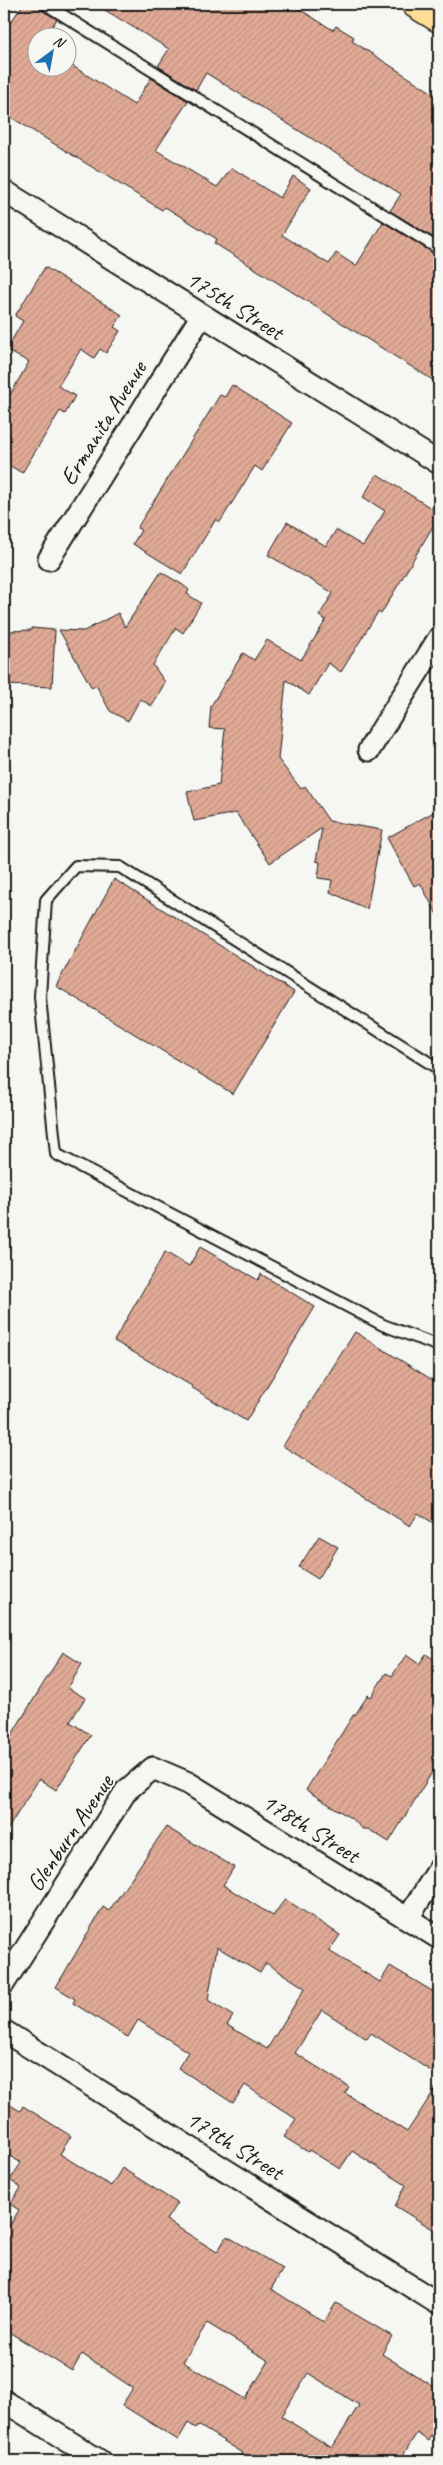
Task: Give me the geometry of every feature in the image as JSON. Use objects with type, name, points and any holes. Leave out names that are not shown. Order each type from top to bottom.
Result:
[{"type":"main road","points":[[416,4],[439,18]]},
{"type":"street","name":"175th Street","points":[[4,191],[439,463]]},
{"type":"street","name":"Ermanita Avenue","points":[[48,559],[202,315]]},
{"type":"street","points":[[369,750],[439,638]]},
{"type":"street","name":"178th Street","points":[[153,1768],[188,1783],[439,1938]]},
{"type":"street","name":"Glenburn Avenue","points":[[4,1983],[126,1791],[153,1768]]},
{"type":"street","points":[[408,1918],[439,1869]]},
{"type":"street","name":"179th Street","points":[[4,2031],[439,2304]]},
{"type":"street","points":[[4,2401],[86,2457]]},
{"type":"lane","points":[[45,4],[439,248]]},
{"type":"lane","points":[[439,1069],[120,867],[76,866],[46,900],[40,997],[56,1154],[383,1325],[439,1346]]},
{"type":"building","points":[[23,4],[38,4],[41,10],[57,19],[51,28],[28,28],[28,78],[78,78],[78,69],[134,105],[151,78],[188,101],[156,150],[217,187],[232,168],[280,198],[293,176],[311,188],[282,235],[329,264],[336,253],[356,266],[383,222],[439,256],[439,384],[214,243],[217,239],[165,207],[162,210],[4,113],[4,18],[11,22]]},
{"type":"building","points":[[95,4],[291,4],[333,30],[336,26],[354,37],[352,41],[439,97],[439,241],[390,211],[401,194],[206,73],[196,90],[158,66],[169,49]]},
{"type":"building","points":[[45,267],[122,315],[114,327],[120,331],[106,353],[100,349],[94,358],[81,349],[58,386],[75,396],[65,414],[60,411],[22,473],[4,462],[4,405],[29,362],[6,350],[23,321],[15,316]]},
{"type":"building","points":[[232,385],[292,423],[262,471],[255,466],[220,522],[216,519],[182,574],[133,544],[141,530],[137,528],[220,395],[225,397]]},
{"type":"building","points":[[377,474],[439,513],[439,516],[381,614],[378,612],[341,672],[328,663],[309,695],[286,680],[278,759],[301,789],[305,786],[329,821],[382,830],[367,909],[330,892],[332,880],[318,878],[320,862],[316,861],[322,828],[270,863],[236,813],[194,821],[187,792],[219,785],[225,729],[209,728],[211,706],[243,653],[254,660],[267,640],[301,660],[326,620],[319,616],[333,593],[268,555],[287,522],[326,546],[336,530],[363,546],[385,511],[363,497]]},
{"type":"building","points":[[161,572],[183,585],[189,590],[187,594],[201,603],[183,633],[176,628],[153,665],[165,682],[152,706],[140,699],[128,721],[110,711],[96,685],[92,688],[59,630],[84,631],[118,613],[125,627]]},
{"type":"building","points":[[32,628],[55,630],[52,687],[7,685],[7,682],[4,682],[4,647],[9,647],[10,631],[32,630]]},
{"type":"building","points":[[439,809],[439,918],[420,883],[414,886],[387,838]]},
{"type":"building","points":[[114,879],[294,992],[233,1094],[56,986]]},
{"type":"building","points":[[200,1247],[258,1280],[261,1274],[315,1307],[246,1421],[192,1386],[114,1341],[165,1252],[189,1266]]},
{"type":"building","points":[[355,1332],[439,1384],[439,1527],[418,1513],[410,1526],[283,1446]]},
{"type":"building","points":[[319,1536],[338,1547],[318,1579],[299,1567]]},
{"type":"building","points":[[63,1652],[82,1664],[68,1688],[85,1698],[70,1722],[91,1735],[56,1790],[39,1779],[4,1835],[4,1747]]},
{"type":"building","points":[[426,1654],[439,1663],[439,1761],[389,1842],[368,1829],[363,1829],[352,1819],[306,1790],[354,1714],[368,1695],[371,1697],[386,1673],[392,1676],[406,1655],[419,1664]]},
{"type":"building","points":[[166,1827],[234,1867],[223,1885],[273,1916],[285,1899],[340,1935],[329,1951],[380,1982],[390,1966],[439,1995],[439,2076],[371,2033],[367,2039],[322,2010],[295,2053],[349,2087],[345,2093],[407,2132],[439,2083],[439,2233],[395,2206],[406,2185],[352,2151],[340,2169],[309,2150],[308,2152],[284,2137],[296,2119],[245,2085],[233,2103],[178,2068],[188,2052],[138,2020],[128,2037],[73,2003],[75,1999],[56,1987],[103,1907],[109,1911]],"holes":[[[217,1947],[260,1973],[266,1963],[305,1988],[267,2049],[227,2025],[233,2016],[208,2000]]]},
{"type":"building","points":[[4,2101],[20,2111],[23,2106],[71,2136],[60,2154],[111,2186],[122,2168],[177,2203],[166,2220],[217,2252],[227,2236],[283,2269],[271,2289],[324,2322],[336,2303],[392,2336],[382,2354],[439,2390],[439,2423],[428,2441],[417,2433],[399,2461],[238,2461],[243,2453],[198,2425],[196,2428],[188,2423],[178,2440],[122,2405],[133,2388],[82,2354],[72,2371],[4,2329],[4,2235],[19,2210],[10,2204],[21,2188],[10,2180],[21,2163],[4,2152]],"holes":[[[207,2323],[269,2361],[245,2399],[183,2362]],[[308,2373],[359,2405],[332,2448],[281,2416]]]}]
